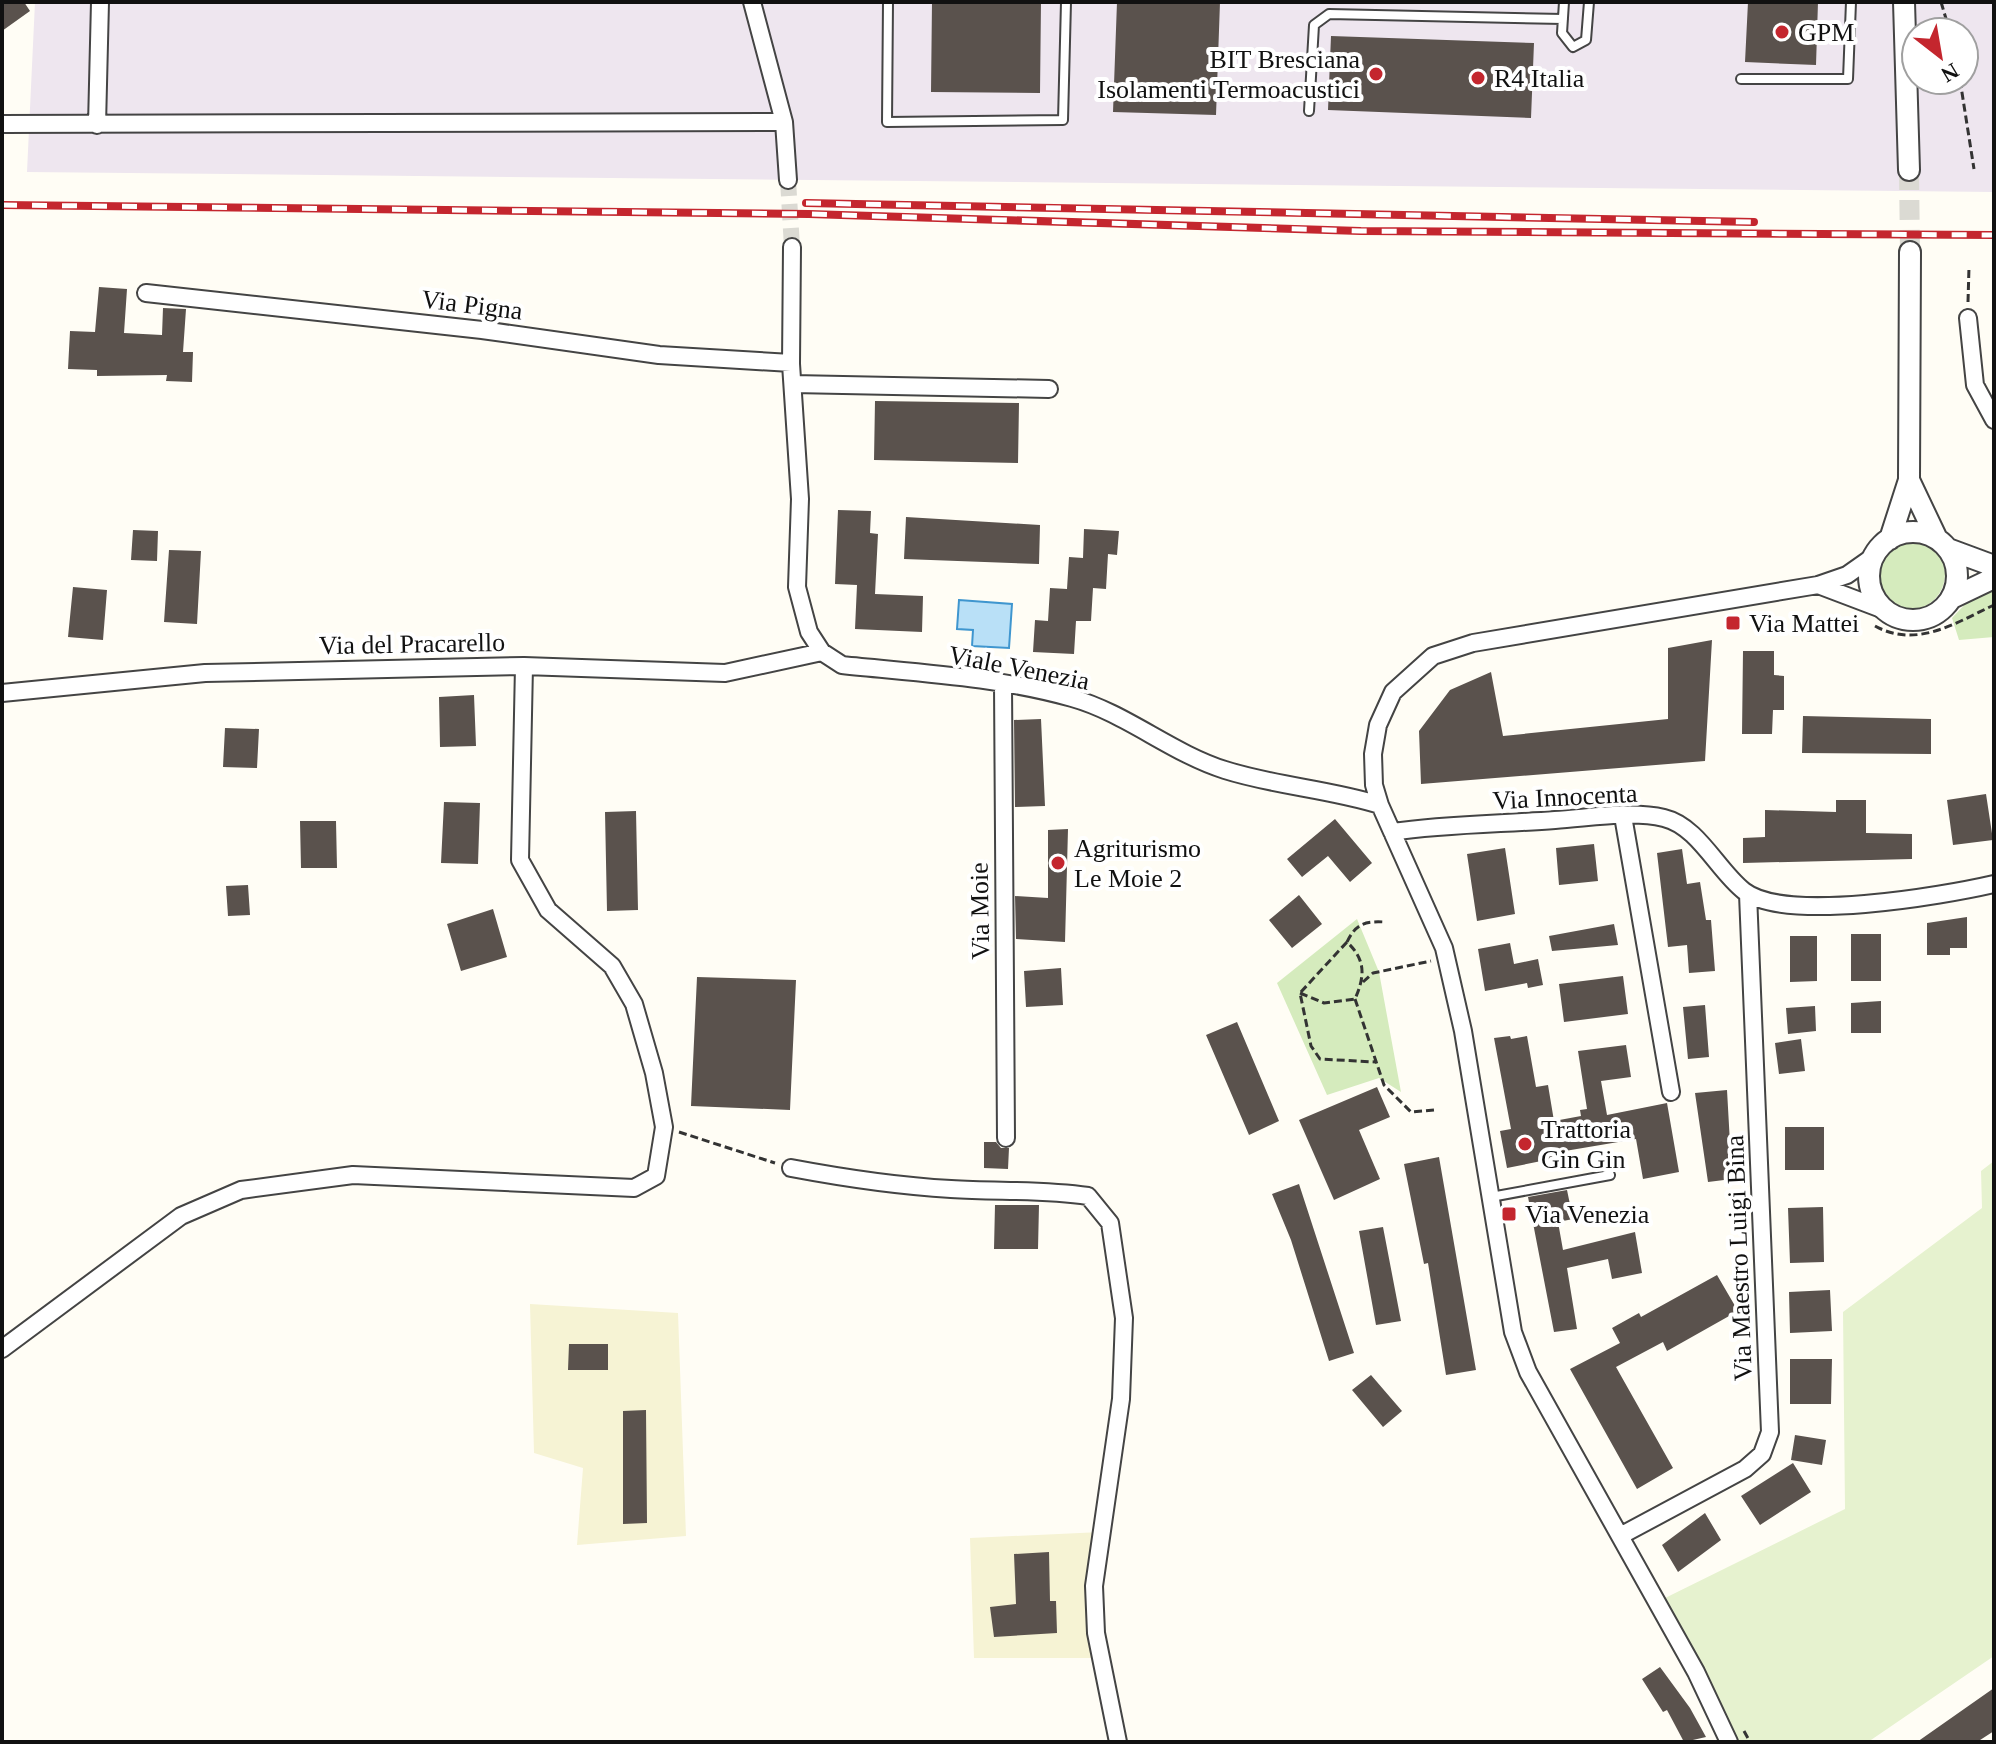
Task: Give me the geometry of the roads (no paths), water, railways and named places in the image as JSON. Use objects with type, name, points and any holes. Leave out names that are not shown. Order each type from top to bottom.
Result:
[{"type":"street","points":[[97,125],[100,2]]},
{"type":"street","points":[[752,2],[784,122],[788,180]]},
{"type":"street","points":[[1904,2],[1909,170]]},
{"type":"street","points":[[2,124],[784,122]]},
{"type":"street","points":[[792,247],[791,363],[800,499],[797,587],[809,632],[822,652]]},
{"type":"street","points":[[1729,1742],[1696,1672],[1528,1372],[1513,1332],[1463,1031],[1447,959],[1380,805],[1374,785],[1373,754],[1378,725],[1393,692],[1433,656],[1473,643],[1818,585],[1847,575],[1874,556],[1890,539],[1909,480],[1910,252]]},
{"type":"street","name":"Via Pigna","points":[[146,293],[482,330],[659,355],[791,363]]},
{"type":"street","points":[[1968,318],[1975,385],[1994,420]]},
{"type":"street","points":[[793,384],[1049,389]]},
{"type":"street","points":[[1909,480],[1957,573],[1952,598]]},
{"type":"street","points":[[1890,539],[1908,532],[1994,566]]},
{"type":"street","points":[[1874,556],[1870,584],[1878,617]]},
{"type":"street","points":[[1818,585],[1878,617],[1920,620],[1933,616],[1952,598],[1994,578]]},
{"type":"street","name":"Via del Pracarello","points":[[2,693],[205,673],[524,666],[725,673],[822,652]]},
{"type":"street","name":"Viale Venezia","points":[[822,652],[842,665],[1003,684],[1072,698],[1107,711],[1188,757],[1229,772],[1338,792],[1380,805]]},
{"type":"street","points":[[2,1349],[181,1216],[241,1190],[353,1175],[634,1188],[656,1176],[664,1127],[634,1004],[612,966],[548,910],[520,860],[524,666]]},
{"type":"street","name":"Via Moie","points":[[1003,684],[1006,1138]]},
{"type":"street","name":"Viale Venezia","points":[[1338,792],[1374,785]]},
{"type":"street","points":[[1623,816],[1671,1092]]},
{"type":"street","name":"Via Innocenta","points":[[1392,832],[1623,816],[1666,818],[1692,835],[1730,880],[1748,894],[1775,904],[1813,908],[1994,884]]},
{"type":"street","name":"Via Maestro Luigi Bina","points":[[1620,1536],[1745,1469],[1762,1454],[1770,1432],[1748,894]]},
{"type":"street","points":[[791,1168],[845,1178],[937,1188],[1045,1190],[1088,1196],[1110,1223],[1124,1318],[1121,1399],[1094,1586],[1096,1633],[1118,1742]]},
{"type":"lane","points":[[888,2],[887,122],[1063,120],[1066,2]]},
{"type":"lane","points":[[1564,2],[1562,33],[1573,47],[1586,40],[1589,2]]},
{"type":"lane","points":[[1741,79],[1848,79],[1851,2]]},
{"type":"lane","points":[[1309,111],[1314,25],[1329,14],[1563,19]]},
{"type":"lane","points":[[1490,1197],[1610,1175]]},
{"type":"water","points":[[959,600],[1012,604],[1009,648],[972,646],[973,630],[957,629]]},
{"type":"tunnel","points":[[1909,170],[1910,252]]},
{"type":"tunnel","points":[[788,180],[792,247]]},
{"type":"railway","points":[[806,203],[1754,222]]},
{"type":"railway","points":[[2,205],[809,214],[1361,231],[1994,235]]},
{"type":"place","name":"GPM","points":[[1782,32]]},
{"type":"place","name":"BIT Bresciana Isolamenti Termoacustici","points":[[1376,74]]},
{"type":"place","name":"R4 Italia","points":[[1478,78]]},
{"type":"place","name":"Via Mattei","points":[[1733,623]]},
{"type":"place","name":"Agriturismo Le Moie 2","points":[[1058,863]]},
{"type":"place","name":"Trattoria Gin Gin","points":[[1525,1144]]},
{"type":"place","name":"Via Venezia","points":[[1509,1214]]}]
